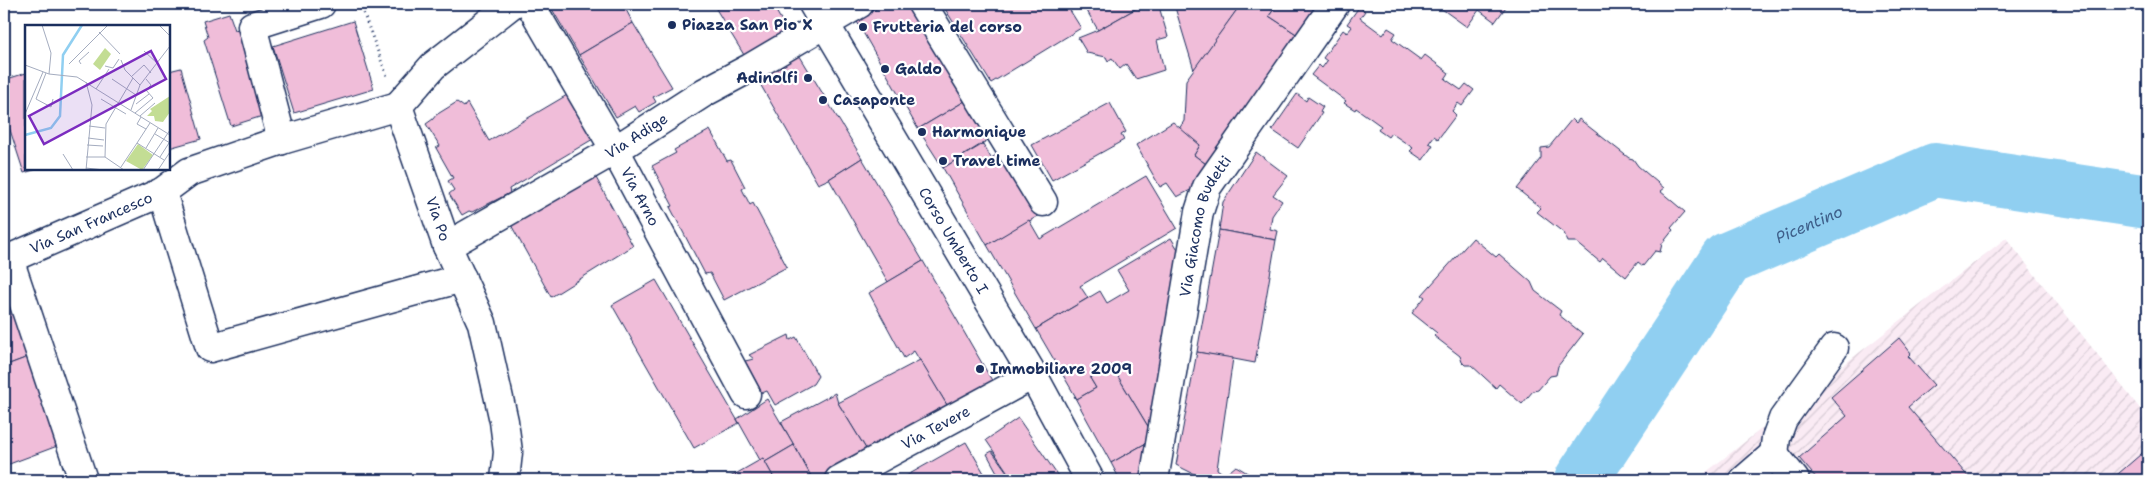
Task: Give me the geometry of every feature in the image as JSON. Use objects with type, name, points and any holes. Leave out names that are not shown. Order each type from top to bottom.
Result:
[{"type":"street","points":[[282,140],[252,26],[321,4]]},
{"type":"street","points":[[398,106],[434,66],[512,4]]},
{"type":"street","name":"Via Arno","points":[[530,4],[615,150],[746,394]]},
{"type":"street","name":"Via Adige","points":[[447,246],[615,150],[705,92],[750,68],[819,14],[859,4]]},
{"type":"street","points":[[922,4],[1043,202]]},
{"type":"street","name":"Via Giacomo Budetti","points":[[1154,480],[1199,212],[1207,187],[1335,4]]},
{"type":"street","name":"Corso Umberto I","points":[[819,14],[1033,374],[1090,480]]},
{"type":"street","name":"Via San Francesco","points":[[82,480],[6,260],[162,192],[189,172],[282,140],[398,106]]},
{"type":"street","name":"Via Po","points":[[398,106],[447,246],[482,322],[504,420],[508,452],[505,480]]},
{"type":"street","points":[[162,192],[210,348],[462,278]]},
{"type":"street","points":[[1744,480],[1774,454],[1776,438],[1783,419],[1834,348]]},
{"type":"street","name":"Via Tevere","points":[[839,480],[1033,374]]},
{"type":"street","points":[[1774,454],[1795,480]]},
{"type":"path","points":[[360,4],[398,106]]},
{"type":"shaded area","points":[[2006,238],[2148,419],[2148,480],[1696,480]]},
{"type":"building","points":[[549,4],[623,4],[633,23],[579,55]]},
{"type":"building","points":[[713,4],[772,4],[787,30],[744,55]]},
{"type":"building","points":[[885,4],[909,4],[965,101],[918,129],[856,20]]},
{"type":"building","points":[[942,4],[1066,4],[1081,28],[991,83]]},
{"type":"building","points":[[1083,4],[1144,4],[1098,30]]},
{"type":"building","points":[[1144,4],[1170,4],[1160,10],[1168,37],[1157,40],[1164,70],[1136,79],[1126,64],[1120,69],[1112,58],[1108,61],[1106,57],[1087,53],[1078,38],[1098,30]]},
{"type":"building","points":[[1174,4],[1241,4],[1194,70]]},
{"type":"building","points":[[1241,4],[1266,4],[1274,9],[1269,16],[1304,39],[1210,167],[1194,155],[1200,145],[1179,129],[1184,121],[1186,80]]},
{"type":"building","points":[[1278,4],[1328,4],[1304,39],[1269,16]]},
{"type":"building","points":[[1435,4],[1508,4],[1495,22],[1479,10],[1467,27]]},
{"type":"building","points":[[1359,7],[1365,11],[1360,18],[1383,35],[1388,28],[1396,33],[1392,39],[1421,60],[1425,55],[1449,73],[1445,79],[1461,90],[1466,84],[1474,90],[1462,106],[1458,103],[1452,111],[1456,115],[1438,139],[1434,136],[1429,143],[1433,145],[1423,160],[1410,151],[1413,148],[1391,133],[1388,137],[1378,130],[1381,126],[1356,108],[1355,110],[1344,103],[1346,101],[1311,75],[1319,65],[1322,68],[1327,61],[1323,58],[1343,30],[1347,33],[1352,27],[1347,24]]},
{"type":"building","points":[[229,13],[235,30],[241,28],[269,114],[231,126],[204,40],[208,37],[203,21]]},
{"type":"building","points":[[353,21],[374,89],[294,113],[273,46]]},
{"type":"building","points":[[633,23],[672,87],[653,97],[656,102],[639,112],[635,106],[616,117],[579,55]]},
{"type":"building","points":[[798,53],[862,158],[818,184],[756,77]]},
{"type":"building","points":[[181,68],[201,139],[170,148],[170,71]]},
{"type":"building","points":[[25,73],[25,170],[34,170],[24,173],[9,127],[4,129],[4,80]]},
{"type":"building","points":[[1297,94],[1306,101],[1308,97],[1323,107],[1320,112],[1322,113],[1298,148],[1272,130]]},
{"type":"building","points":[[567,95],[593,139],[509,189],[510,193],[462,215],[449,194],[454,190],[448,181],[453,178],[436,148],[440,146],[426,124],[436,115],[457,102],[464,107],[467,103],[489,141]]},
{"type":"building","points":[[965,101],[988,140],[943,168],[918,129]]},
{"type":"building","points":[[1110,103],[1126,132],[1121,135],[1124,140],[1052,180],[1032,145]]},
{"type":"building","points":[[1572,119],[1576,123],[1579,119],[1629,158],[1633,159],[1638,166],[1664,188],[1660,191],[1685,212],[1671,228],[1673,230],[1662,244],[1660,252],[1655,251],[1643,266],[1638,262],[1626,277],[1603,258],[1600,262],[1576,242],[1568,242],[1564,233],[1537,212],[1541,208],[1517,189],[1541,158],[1541,148],[1549,147]]},
{"type":"building","points":[[1173,122],[1200,145],[1194,155],[1210,167],[1200,185],[1177,197],[1167,183],[1160,187],[1136,145]]},
{"type":"building","points":[[710,130],[727,161],[731,160],[745,187],[742,189],[750,205],[753,203],[787,267],[724,300],[710,273],[705,274],[670,207],[673,206],[652,166],[676,153],[674,150]]},
{"type":"building","points":[[983,144],[991,158],[1002,152],[1040,215],[987,245],[943,168]]},
{"type":"building","points":[[1256,152],[1288,176],[1273,195],[1282,201],[1272,216],[1270,229],[1278,231],[1276,240],[1219,230],[1223,202]]},
{"type":"building","points":[[862,158],[923,261],[888,282],[829,179]]},
{"type":"building","points":[[594,174],[633,246],[551,297],[510,223]]},
{"type":"building","points":[[1146,176],[1177,228],[1080,286],[1088,298],[1036,329],[987,245],[1029,220],[1040,239]]},
{"type":"building","points":[[1219,230],[1276,240],[1255,363],[1197,352]]},
{"type":"building","points":[[1171,238],[1182,256],[1155,438],[1111,365],[1090,378],[1096,388],[1077,399],[1036,329],[1100,291],[1107,303],[1129,290],[1117,270]]},
{"type":"building","points":[[1473,238],[1496,257],[1499,254],[1531,282],[1535,291],[1561,311],[1559,315],[1583,334],[1558,366],[1556,375],[1550,376],[1522,404],[1499,384],[1496,388],[1471,365],[1465,365],[1460,356],[1434,336],[1437,333],[1412,313],[1425,297],[1422,295]]},
{"type":"building","points":[[923,261],[994,384],[950,410],[914,351],[904,358],[869,293]]},
{"type":"building","points":[[656,280],[739,423],[694,448],[612,305]]},
{"type":"building","points":[[4,292],[28,357],[4,366]]},
{"type":"building","points":[[789,335],[790,340],[796,337],[818,376],[813,384],[775,405],[767,391],[762,393],[745,361],[754,359],[749,355]]},
{"type":"building","points":[[1899,338],[1911,353],[1908,356],[1934,385],[1908,407],[1971,480],[1818,480],[1799,458],[1847,416],[1831,397]]},
{"type":"building","points":[[1197,352],[1233,358],[1217,469],[1225,475],[1236,466],[1249,474],[1244,480],[1193,480],[1198,476],[1176,465]]},
{"type":"building","points":[[28,357],[60,445],[4,466],[4,366]]},
{"type":"building","points":[[920,360],[950,410],[871,457],[838,403]]},
{"type":"building","points":[[1111,365],[1155,438],[1111,463],[1074,396],[1077,399],[1096,388],[1090,378]]},
{"type":"building","points":[[835,393],[838,403],[871,457],[829,480],[813,480],[781,422]]},
{"type":"building","points":[[767,399],[794,445],[765,462],[763,458],[760,460],[737,419]]},
{"type":"building","points":[[1018,418],[1058,476],[1051,480],[1013,480],[986,440]]},
{"type":"building","points":[[1155,438],[1149,475],[1137,480],[1120,480],[1111,463]]},
{"type":"building","points":[[966,442],[988,480],[899,480]]},
{"type":"building","points":[[794,445],[813,480],[775,480],[765,462]]},
{"type":"building","points":[[2148,448],[2148,480],[2111,480]]},
{"type":"building","points":[[992,451],[1012,479],[988,480],[998,474],[987,454]]},
{"type":"building","points":[[763,458],[775,480],[725,480],[760,460]]},
{"type":"waterway","name":"Picentino","points":[[1581,480],[1727,259],[1935,170],[2148,202]]},
{"type":"place","name":"Piazza San Pio X","points":[[672,25]]},
{"type":"place","name":"Frutteria del corso","points":[[863,27]]},
{"type":"place","name":"Galdo","points":[[885,69]]},
{"type":"place","name":"Adinolfi","points":[[808,78]]},
{"type":"place","name":"Casaponte","points":[[823,100]]},
{"type":"place","name":"Harmonique","points":[[922,132]]},
{"type":"place","name":"Travel time","points":[[943,161]]},
{"type":"place","name":"Immobiliare 2009","points":[[980,369]]}]
